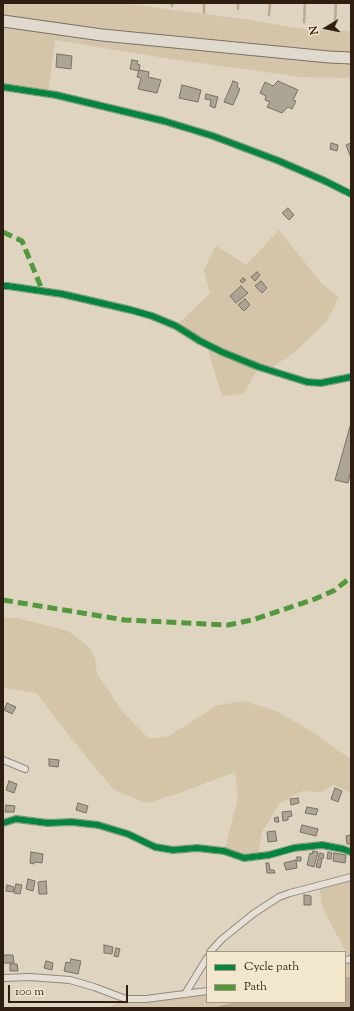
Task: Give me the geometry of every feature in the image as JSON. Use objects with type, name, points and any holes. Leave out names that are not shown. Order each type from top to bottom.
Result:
[{"type":"highway","points":[[3,22],[102,35],[321,57],[351,58]]},
{"type":"street","points":[[3,87],[56,95],[164,121],[206,133],[279,161],[351,194]]},
{"type":"street","points":[[3,286],[62,294],[152,316],[176,326],[200,341],[222,352],[259,367],[307,382],[321,384],[351,376]]},
{"type":"street","points":[[3,760],[25,769]]},
{"type":"street","points":[[3,823],[16,819],[48,823],[72,822],[98,825],[128,834],[155,847],[173,850],[197,848],[224,851],[244,858],[269,855],[294,848],[322,845],[351,852]]},
{"type":"street","points":[[211,951],[222,939],[252,914],[278,897],[351,877]]},
{"type":"street","points":[[185,994],[206,960]]},
{"type":"street","points":[[3,978],[30,977],[70,980],[126,998],[146,999],[206,991]]},
{"type":"shaded area","points":[[3,3],[120,3],[244,19],[309,30],[351,31],[351,78],[302,77],[171,59],[55,40],[48,94],[3,87]]},
{"type":"shaded area","points":[[279,230],[322,284],[339,297],[327,321],[296,351],[268,370],[259,367],[243,394],[222,396],[206,344],[176,326],[210,293],[204,270],[216,245],[246,265]]},
{"type":"shaded area","points":[[3,618],[17,618],[68,631],[88,646],[95,658],[97,674],[122,711],[149,739],[169,736],[217,705],[245,701],[276,711],[311,731],[351,759],[351,793],[333,785],[322,792],[302,791],[279,804],[262,832],[258,856],[244,858],[224,851],[238,798],[235,772],[180,793],[147,803],[114,790],[36,693],[3,688]]},
{"type":"shaded area","points":[[351,877],[351,977],[346,978],[346,960],[350,959],[323,909],[319,885]]},
{"type":"shaded area","points":[[351,977],[351,1008],[215,1008],[233,1003],[346,1003],[346,978]]},
{"type":"shaded area","points":[[206,991],[206,1003],[233,1003],[215,1008],[107,1008],[126,999]]},
{"type":"building","points":[[57,54],[72,56],[71,69],[56,67]]},
{"type":"building","points":[[132,60],[138,61],[137,64],[140,65],[139,71],[130,69]]},
{"type":"building","points":[[139,70],[149,72],[148,77],[161,80],[157,93],[138,89],[141,78],[137,77]]},
{"type":"building","points":[[233,81],[238,83],[237,87],[240,89],[233,105],[224,102]]},
{"type":"building","points":[[278,81],[298,90],[293,100],[296,101],[292,109],[288,107],[282,113],[267,107],[270,102],[265,100],[266,96],[260,93],[265,82],[273,86]]},
{"type":"building","points":[[182,85],[201,90],[198,102],[179,98]]},
{"type":"building","points":[[206,94],[218,97],[215,108],[210,106],[211,100],[205,99]]},
{"type":"building","points":[[331,143],[338,145],[337,151],[330,149]]},
{"type":"building","points":[[351,143],[351,158],[346,145]]},
{"type":"building","points":[[288,208],[294,215],[289,220],[282,213]]},
{"type":"building","points":[[257,272],[260,275],[255,281],[251,277]]},
{"type":"building","points":[[243,278],[246,280],[242,283],[240,281]]},
{"type":"building","points":[[261,281],[267,288],[262,293],[255,286]]},
{"type":"building","points":[[241,286],[248,293],[236,303],[230,296]]},
{"type":"building","points":[[245,299],[250,305],[244,311],[238,305]]},
{"type":"building","points":[[351,423],[351,471],[348,483],[335,480]]},
{"type":"building","points":[[7,703],[16,707],[12,714],[4,710]]},
{"type":"building","points":[[49,759],[59,760],[58,767],[49,766]]},
{"type":"building","points":[[9,781],[17,784],[14,793],[6,790]]},
{"type":"building","points":[[335,788],[342,791],[338,802],[331,799]]},
{"type":"building","points":[[298,798],[299,803],[291,805],[290,799]]},
{"type":"building","points":[[78,803],[88,806],[86,813],[76,810]]},
{"type":"building","points":[[6,805],[15,806],[14,812],[5,812]]},
{"type":"building","points":[[307,807],[318,809],[316,815],[305,813]]},
{"type":"building","points":[[291,811],[292,816],[288,817],[288,820],[283,821],[282,812]]},
{"type":"building","points":[[278,817],[279,822],[275,822],[274,818]]},
{"type":"building","points":[[302,825],[318,829],[316,836],[300,832]]},
{"type":"building","points":[[275,831],[277,841],[268,842],[267,832]]},
{"type":"building","points":[[351,835],[351,844],[347,844],[346,836]]},
{"type":"building","points":[[313,851],[318,852],[314,867],[307,865],[310,853],[312,854]]},
{"type":"building","points":[[31,852],[43,854],[42,863],[30,863]]},
{"type":"building","points":[[328,852],[332,853],[331,859],[327,859]]},
{"type":"building","points":[[320,853],[324,854],[323,859],[318,857]]},
{"type":"building","points":[[334,853],[346,855],[345,863],[333,861]]},
{"type":"building","points":[[297,857],[301,857],[301,861],[297,861]]},
{"type":"building","points":[[318,859],[322,860],[320,868],[316,867]]},
{"type":"building","points":[[296,860],[297,868],[286,870],[284,863]]},
{"type":"building","points":[[266,863],[269,863],[270,870],[274,870],[275,873],[267,873]]},
{"type":"building","points":[[28,879],[35,881],[33,891],[26,889]]},
{"type":"building","points":[[46,881],[47,894],[39,894],[38,882]]},
{"type":"building","points":[[16,884],[22,885],[20,894],[14,893]]},
{"type":"building","points":[[7,885],[14,887],[13,892],[6,891]]},
{"type":"building","points":[[304,895],[311,896],[311,905],[304,905]]},
{"type":"building","points":[[104,945],[113,947],[112,954],[104,953]]},
{"type":"building","points":[[116,948],[120,949],[118,957],[114,956]]},
{"type":"building","points":[[3,955],[13,955],[14,963],[3,963]]},
{"type":"building","points":[[71,959],[81,961],[78,974],[64,971],[66,962],[70,963]]},
{"type":"building","points":[[46,961],[53,963],[52,970],[44,968]]},
{"type":"building","points":[[10,964],[17,964],[18,971],[10,971]]},
{"type":"waterway","points":[[204,3],[204,13]]},
{"type":"waterway","points":[[238,3],[238,9]]},
{"type":"waterway","points":[[269,15],[270,3]]},
{"type":"waterway","points":[[304,22],[305,3]]},
{"type":"waterway","points":[[335,22],[336,3]]},
{"type":"marked path","points":[[3,232],[22,241],[43,292]]},
{"type":"marked path","points":[[3,600],[125,620],[228,625],[252,620],[315,599],[335,590],[351,577]]},
{"type":"cycle path","points":[[3,87],[56,95],[164,121],[213,136],[279,161],[351,194]]},
{"type":"cycle path","points":[[3,286],[62,294],[152,316],[176,326],[200,341],[222,352],[259,367],[307,382],[321,383],[351,377]]},
{"type":"cycle path","points":[[3,823],[16,819],[48,823],[72,822],[98,825],[128,834],[155,847],[173,850],[197,848],[224,851],[244,858],[269,855],[294,848],[322,845],[351,852]]}]
